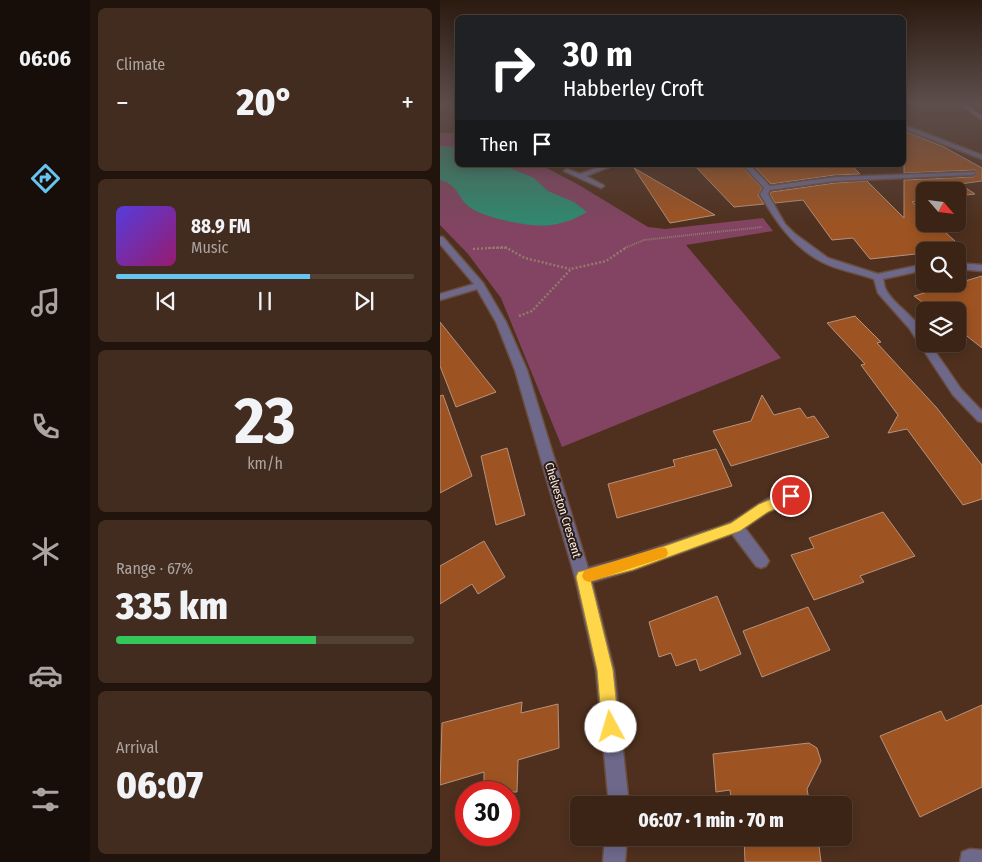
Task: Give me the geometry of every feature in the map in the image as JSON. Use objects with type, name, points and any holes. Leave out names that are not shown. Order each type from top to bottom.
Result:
[{"type":"street","points":[[949,144],[982,157]]},
{"type":"street","points":[[580,176],[605,167]]},
{"type":"street","points":[[748,167],[768,188]]},
{"type":"street","points":[[866,169],[875,178]]},
{"type":"street","points":[[567,171],[601,186]]},
{"type":"street","points":[[916,269],[878,277],[825,260],[792,236],[782,225],[764,194],[768,188],[835,179],[973,173]]},
{"type":"street","name":"Chelveston Crescent","points":[[440,239],[480,285],[501,322],[521,370],[583,577],[605,670],[617,796]]},
{"type":"street","points":[[966,267],[982,268]]},
{"type":"street","points":[[878,277],[881,291],[913,326],[957,392],[982,418]]},
{"type":"street","points":[[440,297],[480,285]]},
{"type":"street","points":[[583,577],[633,563],[735,527],[764,508],[791,496]]},
{"type":"street","points":[[735,527],[761,561]]},
{"type":"street","points":[[614,862],[615,846]]},
{"type":"path","points":[[451,252],[489,247],[505,248],[525,258],[571,269],[606,261],[627,247],[644,240],[782,225]]},
{"type":"path","points":[[501,322],[532,311],[571,269]]},
{"type":"shaded area","points":[[440,144],[455,144],[455,167],[545,167],[579,185],[648,227],[665,229],[763,218],[773,231],[686,245],[781,358],[562,447],[501,298],[468,254],[440,225]]},
{"type":"shaded area","points":[[440,146],[455,147],[455,167],[508,167],[534,178],[548,191],[574,202],[587,212],[565,222],[543,226],[507,221],[474,210],[463,201],[454,187],[440,180]]},
{"type":"building","points":[[906,144],[937,144],[982,168],[982,181],[966,183],[916,182],[916,201],[912,202],[916,205],[916,232],[945,232],[956,242],[916,242],[916,254],[870,259],[853,238],[832,240],[803,200],[775,203],[770,194],[771,192],[835,183],[867,181],[904,218],[904,180],[973,177],[978,173],[975,170],[904,173],[904,167],[906,167]]},
{"type":"building","points":[[696,167],[743,167],[762,188],[758,195],[764,204],[734,207]]},
{"type":"building","points":[[755,167],[853,167],[860,174],[835,175],[771,184]]},
{"type":"building","points":[[634,168],[715,215],[670,223]]},
{"type":"building","points":[[966,188],[975,194],[966,195]]},
{"type":"building","points":[[982,276],[982,348],[966,335],[966,302],[922,302],[914,296],[928,292],[966,292],[966,281]]},
{"type":"building","points":[[855,316],[881,342],[877,343],[936,407],[982,465],[982,499],[963,505],[907,429],[888,433],[898,415],[861,365],[865,364],[827,323]]},
{"type":"building","points":[[440,322],[496,392],[456,407],[440,366]]},
{"type":"building","points":[[443,395],[472,476],[440,493],[440,396]]},
{"type":"building","points":[[762,395],[774,415],[800,408],[807,418],[814,416],[829,437],[731,466],[713,431],[751,421]]},
{"type":"building","points":[[507,448],[525,515],[496,525],[481,456]]},
{"type":"building","points":[[716,449],[732,486],[617,518],[608,484],[675,466],[673,460]]},
{"type":"building","points":[[883,512],[915,556],[860,576],[864,582],[814,600],[791,555],[814,548],[809,538]]},
{"type":"building","points":[[484,541],[505,577],[478,594],[472,584],[440,604],[440,566]]},
{"type":"building","points":[[717,596],[741,654],[700,671],[696,659],[676,666],[671,653],[659,657],[649,622]]},
{"type":"building","points":[[808,607],[830,650],[762,677],[743,631]]},
{"type":"building","points":[[522,702],[521,713],[558,704],[559,748],[518,760],[517,781],[484,781],[484,772],[440,785],[442,723]]},
{"type":"building","points":[[982,705],[982,787],[920,817],[880,736],[941,711],[946,721]]},
{"type":"building","points":[[809,743],[817,748],[821,761],[807,789],[808,796],[731,796],[730,790],[716,792],[713,754]]},
{"type":"building","points":[[744,846],[819,846],[821,862],[745,862]]},
{"type":"slow traffic","points":[[589,576],[661,553]]},
{"type":"route","points":[[611,727],[605,670],[583,577],[633,563],[735,527],[764,508],[791,496]]}]
